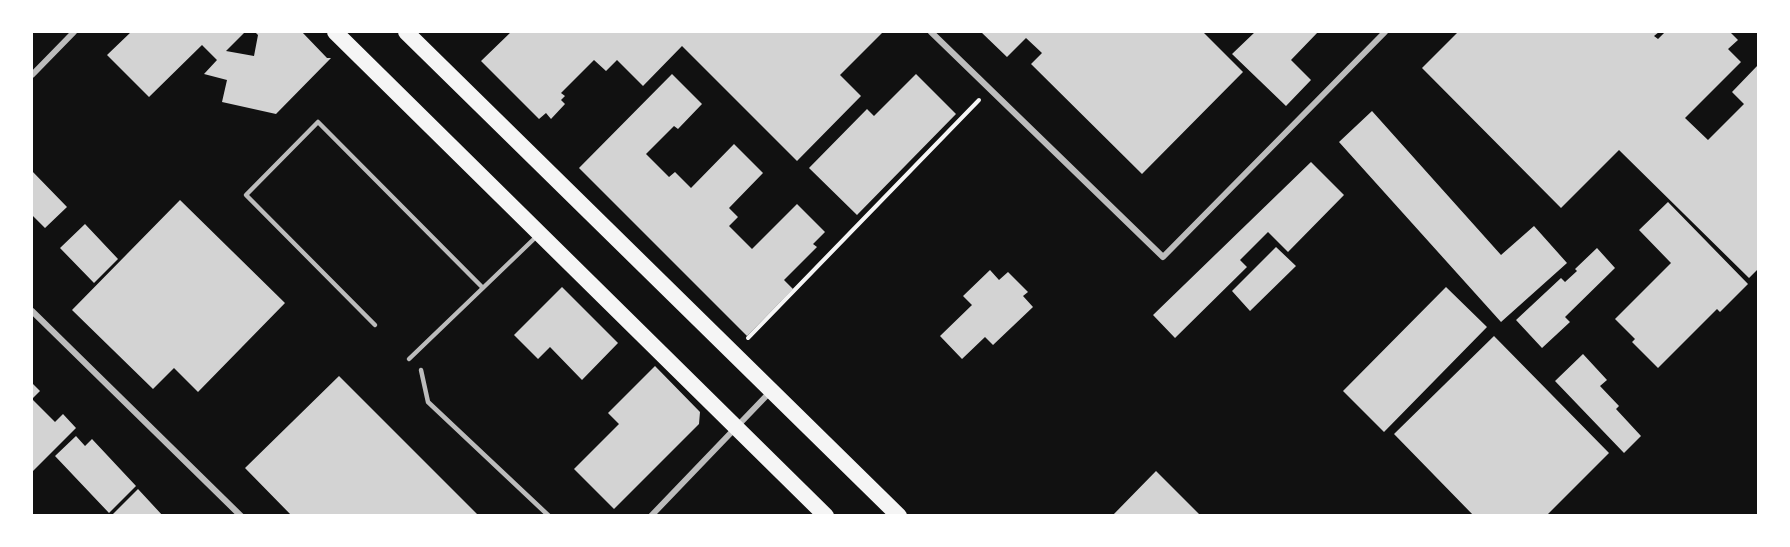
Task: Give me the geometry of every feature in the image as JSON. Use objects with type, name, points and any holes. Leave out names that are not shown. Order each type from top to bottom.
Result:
[{"type":"highway","points":[[335,32],[826,516]]},
{"type":"highway","points":[[406,32],[899,516]]},
{"type":"street","points":[[32,75],[74,32]]},
{"type":"street","points":[[931,32],[1163,257],[1385,32]]},
{"type":"street","points":[[32,311],[241,516]]},
{"type":"street","points":[[651,516],[772,390]]},
{"type":"lane","points":[[375,325],[246,195],[318,122],[483,288]]},
{"type":"lane","points":[[409,359],[539,233]]},
{"type":"lane","points":[[421,370],[428,402],[549,516]]},
{"type":"path","points":[[734,353],[990,89]]},
{"type":"building","points":[[131,32],[245,32],[226,51],[254,56],[258,35],[255,32],[302,32],[327,58],[331,58],[276,114],[222,102],[227,80],[204,74],[217,60],[202,45],[149,97],[107,55]]},
{"type":"building","points":[[511,32],[883,32],[840,75],[861,96],[797,161],[682,46],[643,86],[617,60],[606,71],[594,60],[561,93],[565,96],[561,100],[565,104],[551,119],[546,113],[539,119],[481,61]]},
{"type":"building","points":[[981,32],[1203,32],[1243,72],[1142,174],[1031,64],[1042,53],[1026,38],[1007,57]]},
{"type":"building","points":[[1255,32],[1318,32],[1291,60],[1311,80],[1286,106],[1232,54]]},
{"type":"building","points":[[1458,32],[1659,32],[1654,36],[1658,39],[1665,32],[1730,32],[1738,40],[1728,49],[1741,62],[1685,118],[1708,140],[1744,104],[1732,92],[1758,65],[1758,269],[1749,278],[1619,150],[1561,208],[1422,68]]},
{"type":"building","points":[[672,74],[702,104],[678,129],[674,126],[646,154],[669,177],[675,172],[691,188],[734,144],[763,173],[729,208],[738,217],[729,226],[752,249],[797,204],[825,232],[813,244],[817,247],[784,280],[793,289],[747,336],[579,168]]},
{"type":"building","points":[[916,74],[956,114],[857,215],[809,168],[867,109],[874,116]]},
{"type":"building","points":[[1372,111],[1501,255],[1534,226],[1567,263],[1501,322],[1339,142]]},
{"type":"building","points":[[1311,162],[1344,195],[1288,252],[1268,232],[1240,260],[1247,267],[1175,338],[1153,315]]},
{"type":"building","points":[[32,171],[67,207],[45,228],[32,215]]},
{"type":"building","points":[[180,200],[285,303],[198,392],[174,368],[153,389],[72,310]]},
{"type":"building","points":[[1668,202],[1748,284],[1720,312],[1717,309],[1658,368],[1632,342],[1635,339],[1615,319],[1671,263],[1639,230]]},
{"type":"building","points":[[85,224],[118,259],[94,283],[60,248]]},
{"type":"building","points":[[1276,247],[1296,266],[1250,311],[1232,291]]},
{"type":"building","points":[[1597,248],[1615,268],[1565,317],[1570,322],[1542,348],[1516,320],[1561,278],[1565,282]]},
{"type":"building","points":[[990,270],[999,280],[1008,272],[1028,292],[1023,296],[1033,307],[993,345],[985,337],[962,359],[940,336],[972,305],[963,296]]},
{"type":"building","points":[[562,287],[618,343],[582,380],[550,347],[538,359],[514,335]]},
{"type":"building","points":[[1446,287],[1487,327],[1384,432],[1343,391]]},
{"type":"building","points":[[1494,336],[1609,453],[1546,516],[1474,516],[1394,434]]},
{"type":"building","points":[[1583,354],[1607,380],[1600,386],[1619,406],[1616,409],[1641,436],[1624,453],[1555,381]]},
{"type":"building","points":[[655,366],[700,412],[699,424],[614,509],[574,469],[619,424],[608,413]]},
{"type":"building","points":[[339,376],[479,516],[292,516],[245,468]]},
{"type":"building","points":[[32,383],[40,391],[32,399]]},
{"type":"building","points":[[32,399],[55,422],[63,414],[76,428],[32,472]]},
{"type":"building","points":[[76,436],[85,446],[92,439],[136,486],[109,513],[55,456]]},
{"type":"building","points":[[1156,471],[1201,516],[1112,516]]},
{"type":"building","points":[[138,489],[163,516],[111,516]]}]
